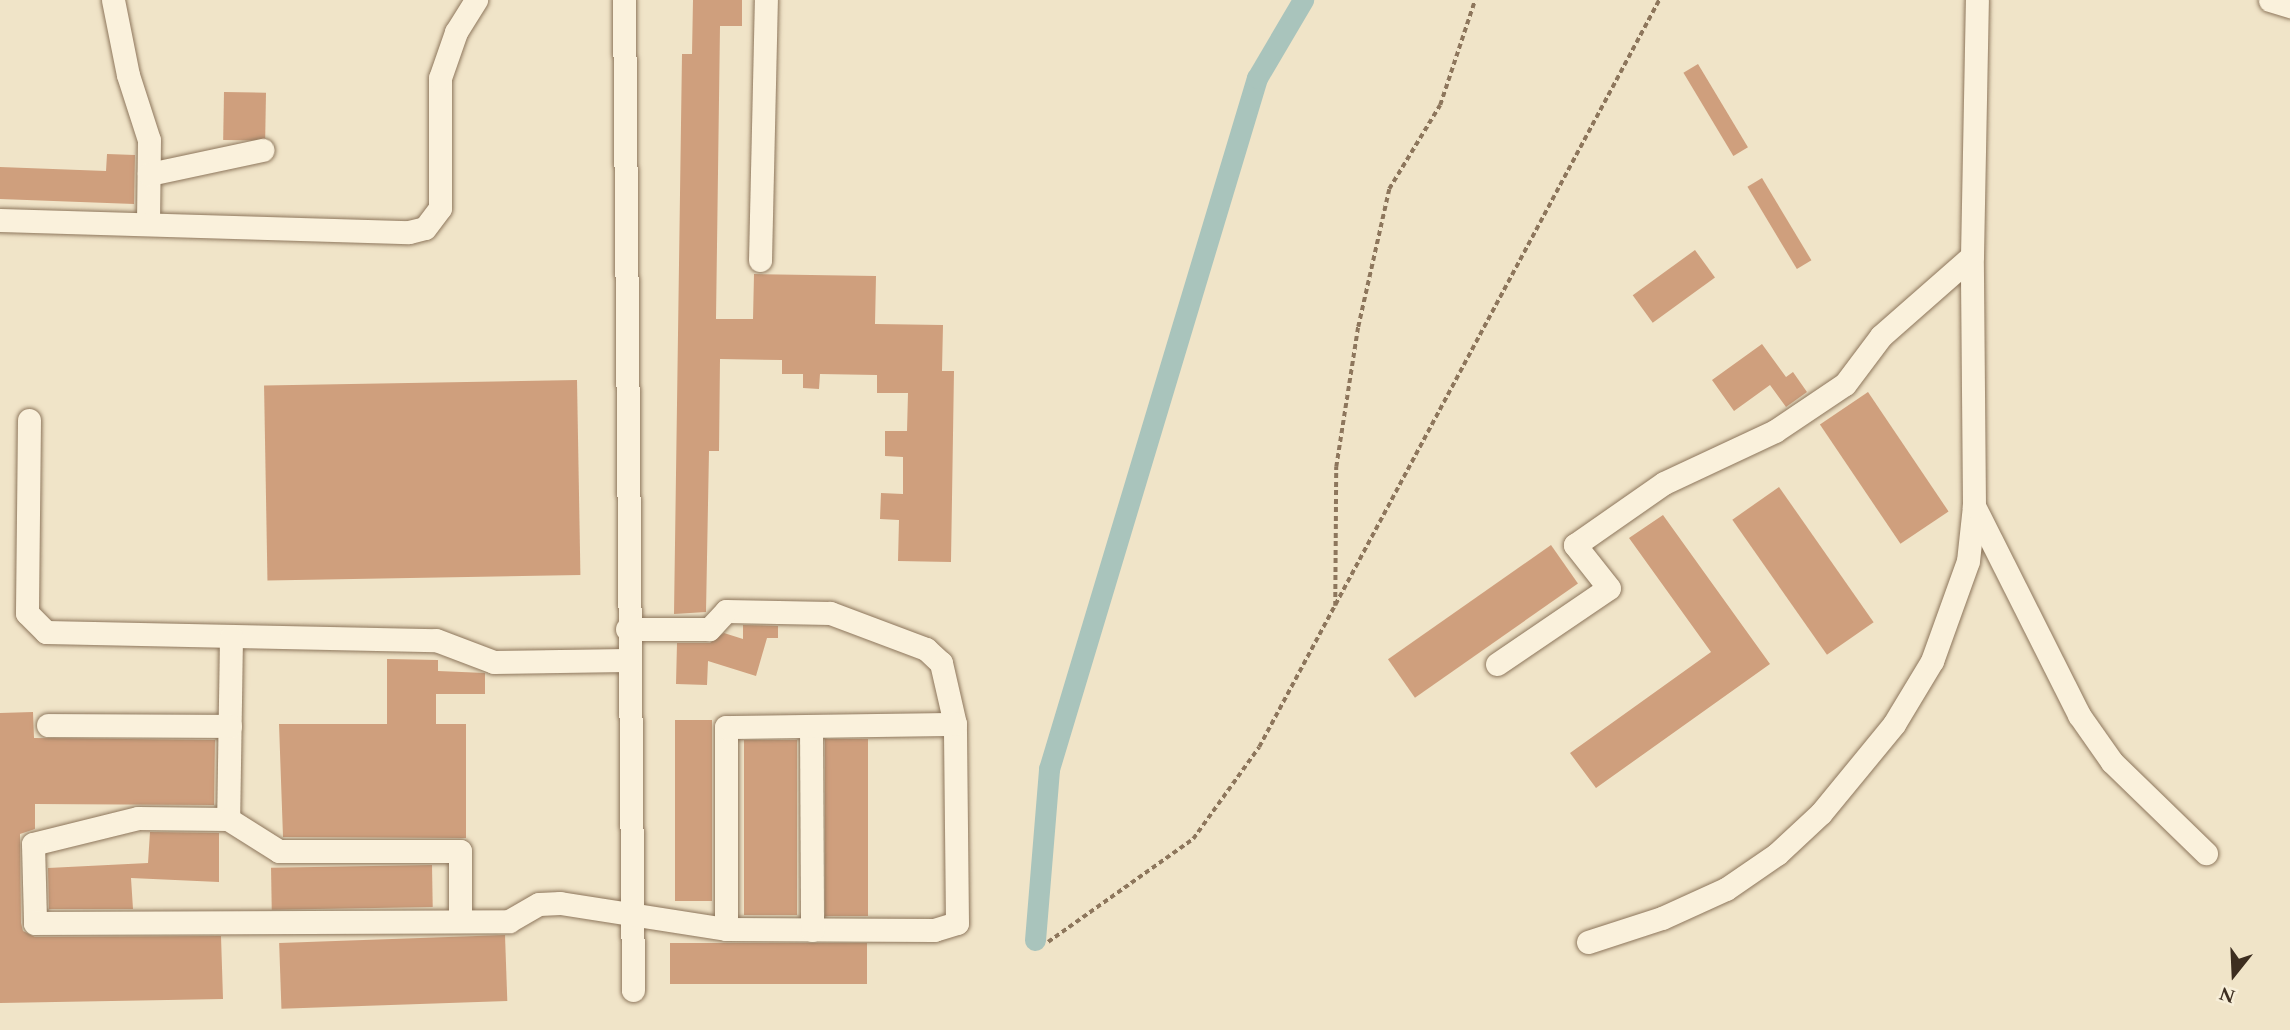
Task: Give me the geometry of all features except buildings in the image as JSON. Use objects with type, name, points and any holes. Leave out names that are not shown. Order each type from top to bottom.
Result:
[{"type":"lane","points":[[113,0],[128,75],[149,140],[148,224]]},
{"type":"lane","points":[[0,220],[409,232],[425,228],[440,208],[440,78],[456,32],[476,0]]},
{"type":"lane","points":[[624,0],[629,915],[633,990]]},
{"type":"lane","points":[[760,260],[766,0]]},
{"type":"lane","points":[[1588,942],[1662,918],[1726,889],[1777,854],[1821,814],[1894,724],[1933,661],[1968,561],[1974,506],[1972,256],[1977,0]]},
{"type":"lane","points":[[2270,0],[2290,6]]},
{"type":"lane","points":[[149,174],[262,150]]},
{"type":"lane","points":[[1497,664],[1609,588],[1575,545],[1664,484],[1775,431],[1845,384],[1881,336],[1972,256]]},
{"type":"lane","points":[[29,420],[27,613],[33,625],[64,635],[436,640],[494,662],[627,660]]},
{"type":"lane","points":[[1974,506],[2079,715],[2112,762],[2206,853]]},
{"type":"lane","points":[[460,921],[460,851],[279,851],[229,819],[138,818],[33,844],[35,923],[509,921],[539,904],[726,929],[934,930],[957,923],[955,724],[941,663],[926,649],[830,613],[726,611],[709,628],[627,629]]},
{"type":"lane","points":[[229,819],[231,637]]},
{"type":"lane","points":[[726,929],[726,727],[955,724]]},
{"type":"lane","points":[[48,725],[230,726]]},
{"type":"lane","points":[[811,726],[812,930]]},
{"type":"path","points":[[1335,610],[1336,467],[1358,327],[1389,189],[1440,105],[1475,0]]},
{"type":"path","points":[[1048,942],[1193,839],[1259,747],[1335,610],[1658,0]]},
{"type":"waterway","points":[[1035,940],[1049,769],[1257,78],[1303,0]]}]
